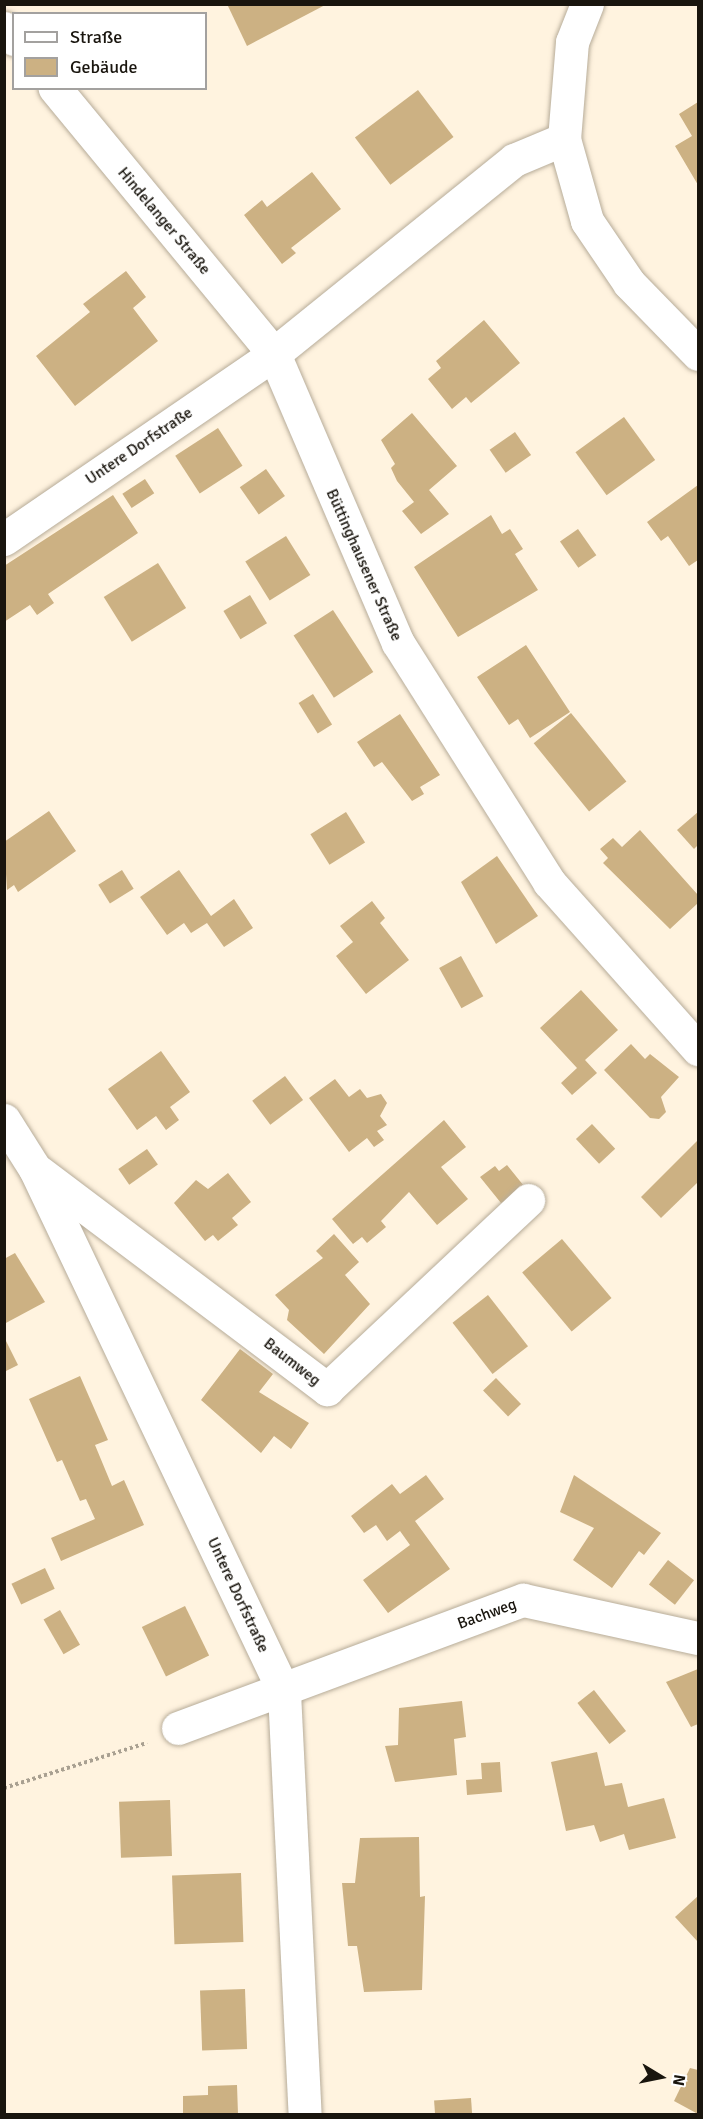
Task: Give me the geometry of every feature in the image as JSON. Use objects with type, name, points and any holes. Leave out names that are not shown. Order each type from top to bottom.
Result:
[{"type":"street","points":[[587,4],[572,42],[564,138],[587,221],[628,283],[699,354]]},
{"type":"street","name":"Hindelanger Straße","points":[[57,90],[274,354]]},
{"type":"street","points":[[274,354],[514,160],[564,138]]},
{"type":"street","name":"Untere Dorfstraße","points":[[4,539],[274,354]]},
{"type":"street","name":"Büttinghausener Straße","points":[[274,354],[398,644],[549,882],[699,1049]]},
{"type":"street","name":"Untere Dorfstraße","points":[[4,1120],[35,1169],[284,1692],[305,2115]]},
{"type":"street","name":"Baumweg","points":[[35,1169],[327,1389],[528,1200]]},
{"type":"street","name":"Bachweg","points":[[178,1728],[284,1692],[523,1600],[699,1638]]},
{"type":"path","points":[[4,1788],[80,1768],[178,1728]]},
{"type":"building","points":[[227,4],[327,4],[247,46]]},
{"type":"building","points":[[418,90],[454,137],[390,185],[355,138]]},
{"type":"building","points":[[698,102],[698,185],[675,146],[692,136],[679,114]]},
{"type":"building","points":[[312,172],[341,209],[291,248],[296,253],[282,264],[244,215],[262,200],[267,207]]},
{"type":"building","points":[[126,271],[146,297],[133,308],[158,341],[75,406],[36,356],[90,312],[83,304]]},
{"type":"building","points":[[484,320],[520,363],[471,403],[466,397],[452,409],[428,379],[441,368],[436,361]]},
{"type":"building","points":[[412,413],[457,466],[429,490],[449,514],[421,534],[402,511],[414,502],[397,481],[391,468],[395,464],[381,440]]},
{"type":"building","points":[[624,417],[655,460],[607,495],[575,452]]},
{"type":"building","points":[[218,428],[243,466],[200,494],[175,456]]},
{"type":"building","points":[[515,432],[531,455],[506,473],[490,450]]},
{"type":"building","points":[[266,469],[285,496],[259,514],[240,487]]},
{"type":"building","points":[[145,479],[154,493],[132,508],[122,494]]},
{"type":"building","points":[[698,485],[698,560],[689,566],[668,536],[661,541],[647,522]]},
{"type":"building","points":[[113,495],[138,533],[48,594],[54,603],[37,615],[30,605],[4,622],[4,566]]},
{"type":"building","points":[[491,515],[502,534],[510,529],[523,549],[515,554],[538,590],[458,637],[414,567]]},
{"type":"building","points":[[578,529],[596,555],[578,568],[560,542]]},
{"type":"building","points":[[286,536],[310,575],[270,600],[245,561]]},
{"type":"building","points":[[158,563],[186,608],[132,642],[104,597]]},
{"type":"building","points":[[250,595],[267,623],[240,639],[223,611]]},
{"type":"building","points":[[333,610],[373,672],[334,698],[294,636]]},
{"type":"building","points":[[526,645],[570,712],[530,738],[518,719],[509,725],[477,677]]},
{"type":"building","points":[[313,694],[332,725],[318,734],[299,703]]},
{"type":"building","points":[[571,713],[626,781],[589,812],[534,743]]},
{"type":"building","points":[[400,714],[440,775],[420,787],[424,794],[412,801],[382,762],[374,767],[357,742]]},
{"type":"building","points":[[49,811],[76,851],[18,892],[14,885],[7,890],[4,842]]},
{"type":"building","points":[[346,812],[365,843],[329,865],[310,834]]},
{"type":"building","points":[[698,812],[698,845],[694,849],[677,830]]},
{"type":"building","points":[[640,830],[698,895],[698,903],[670,929],[603,863],[608,858],[600,849],[613,838],[622,847]]},
{"type":"building","points":[[497,856],[538,916],[496,944],[461,882]]},
{"type":"building","points":[[122,870],[134,889],[110,903],[98,885]]},
{"type":"building","points":[[179,870],[211,916],[234,899],[253,928],[224,947],[207,923],[191,933],[184,923],[167,935],[140,897]]},
{"type":"building","points":[[372,901],[385,918],[380,923],[409,960],[366,994],[336,956],[353,942],[340,926]]},
{"type":"building","points":[[461,956],[483,996],[461,1008],[439,968]]},
{"type":"building","points":[[581,990],[618,1030],[585,1060],[597,1073],[572,1095],[561,1083],[577,1068],[540,1028]]},
{"type":"building","points":[[631,1044],[645,1059],[650,1054],[679,1077],[661,1097],[666,1112],[659,1119],[650,1118],[604,1070]]},
{"type":"building","points":[[161,1051],[190,1092],[170,1107],[179,1120],[166,1130],[156,1116],[137,1130],[108,1089]]},
{"type":"building","points":[[285,1076],[303,1100],[270,1125],[252,1101]]},
{"type":"building","points":[[335,1079],[349,1097],[360,1089],[367,1098],[381,1094],[387,1103],[380,1116],[387,1125],[377,1131],[384,1140],[374,1147],[367,1138],[349,1152],[309,1098]]},
{"type":"building","points":[[444,1120],[466,1147],[441,1167],[468,1199],[437,1225],[409,1192],[381,1221],[386,1227],[367,1243],[362,1237],[353,1244],[332,1219]]},
{"type":"building","points":[[592,1124],[615,1149],[599,1164],[576,1139]]},
{"type":"building","points":[[698,1140],[698,1182],[661,1218],[641,1197]]},
{"type":"building","points":[[147,1149],[158,1165],[129,1185],[118,1169]]},
{"type":"building","points":[[507,1165],[528,1191],[501,1203],[480,1177],[495,1166],[499,1171]]},
{"type":"building","points":[[228,1173],[251,1202],[232,1218],[238,1225],[218,1241],[213,1235],[205,1241],[174,1203],[196,1180],[208,1189]]},
{"type":"building","points":[[334,1234],[359,1262],[345,1275],[370,1304],[324,1354],[287,1320],[289,1310],[275,1295],[323,1258],[316,1251]]},
{"type":"building","points":[[562,1239],[611,1298],[572,1331],[522,1272]]},
{"type":"building","points":[[15,1253],[45,1302],[4,1324],[4,1259]]},
{"type":"building","points":[[488,1295],[528,1346],[493,1374],[453,1323]]},
{"type":"building","points":[[4,1337],[18,1365],[4,1372]]},
{"type":"building","points":[[240,1349],[273,1374],[259,1392],[309,1423],[291,1449],[274,1436],[261,1453],[201,1400]]},
{"type":"building","points":[[80,1376],[108,1440],[95,1445],[112,1486],[124,1480],[144,1525],[61,1561],[51,1538],[95,1519],[86,1499],[80,1501],[62,1460],[57,1462],[29,1399]]},
{"type":"building","points":[[496,1378],[521,1404],[508,1416],[483,1391]]},
{"type":"building","points":[[426,1475],[444,1499],[415,1521],[450,1569],[388,1613],[363,1580],[410,1545],[400,1531],[387,1541],[376,1525],[364,1533],[351,1516],[392,1484],[400,1494]]},
{"type":"building","points":[[574,1475],[661,1533],[644,1555],[639,1551],[612,1588],[573,1560],[594,1528],[560,1512]]},
{"type":"building","points":[[668,1560],[694,1580],[675,1605],[649,1584]]},
{"type":"building","points":[[45,1568],[55,1589],[21,1604],[11,1584]]},
{"type":"building","points":[[185,1606],[209,1655],[166,1676],[142,1627]]},
{"type":"building","points":[[60,1610],[80,1645],[64,1654],[44,1620]]},
{"type":"building","points":[[698,1669],[698,1724],[691,1727],[666,1682]]},
{"type":"building","points":[[594,1690],[626,1731],[609,1744],[577,1703]]},
{"type":"building","points":[[462,1701],[466,1737],[454,1739],[457,1775],[395,1782],[385,1746],[398,1745],[399,1708]]},
{"type":"building","points":[[597,1752],[605,1786],[622,1783],[628,1807],[664,1798],[676,1838],[629,1850],[624,1834],[600,1842],[594,1825],[566,1831],[551,1762]]},
{"type":"building","points":[[500,1762],[502,1792],[467,1795],[466,1780],[482,1779],[481,1763]]},
{"type":"building","points":[[170,1800],[172,1856],[121,1858],[119,1802]]},
{"type":"building","points":[[419,1837],[420,1897],[425,1896],[422,1990],[364,1992],[357,1946],[348,1946],[342,1883],[355,1883],[360,1838]]},
{"type":"building","points":[[241,1873],[243,1942],[174,1944],[172,1875]]},
{"type":"building","points":[[698,1896],[698,1942],[675,1917]]},
{"type":"building","points":[[245,1989],[247,2049],[202,2051],[200,1991]]},
{"type":"building","points":[[690,2068],[698,2070],[698,2114],[674,2101]]},
{"type":"building","points":[[237,2085],[238,2114],[183,2114],[183,2096],[208,2095],[208,2086]]},
{"type":"building","points":[[471,2098],[472,2114],[435,2114],[434,2101]]}]
